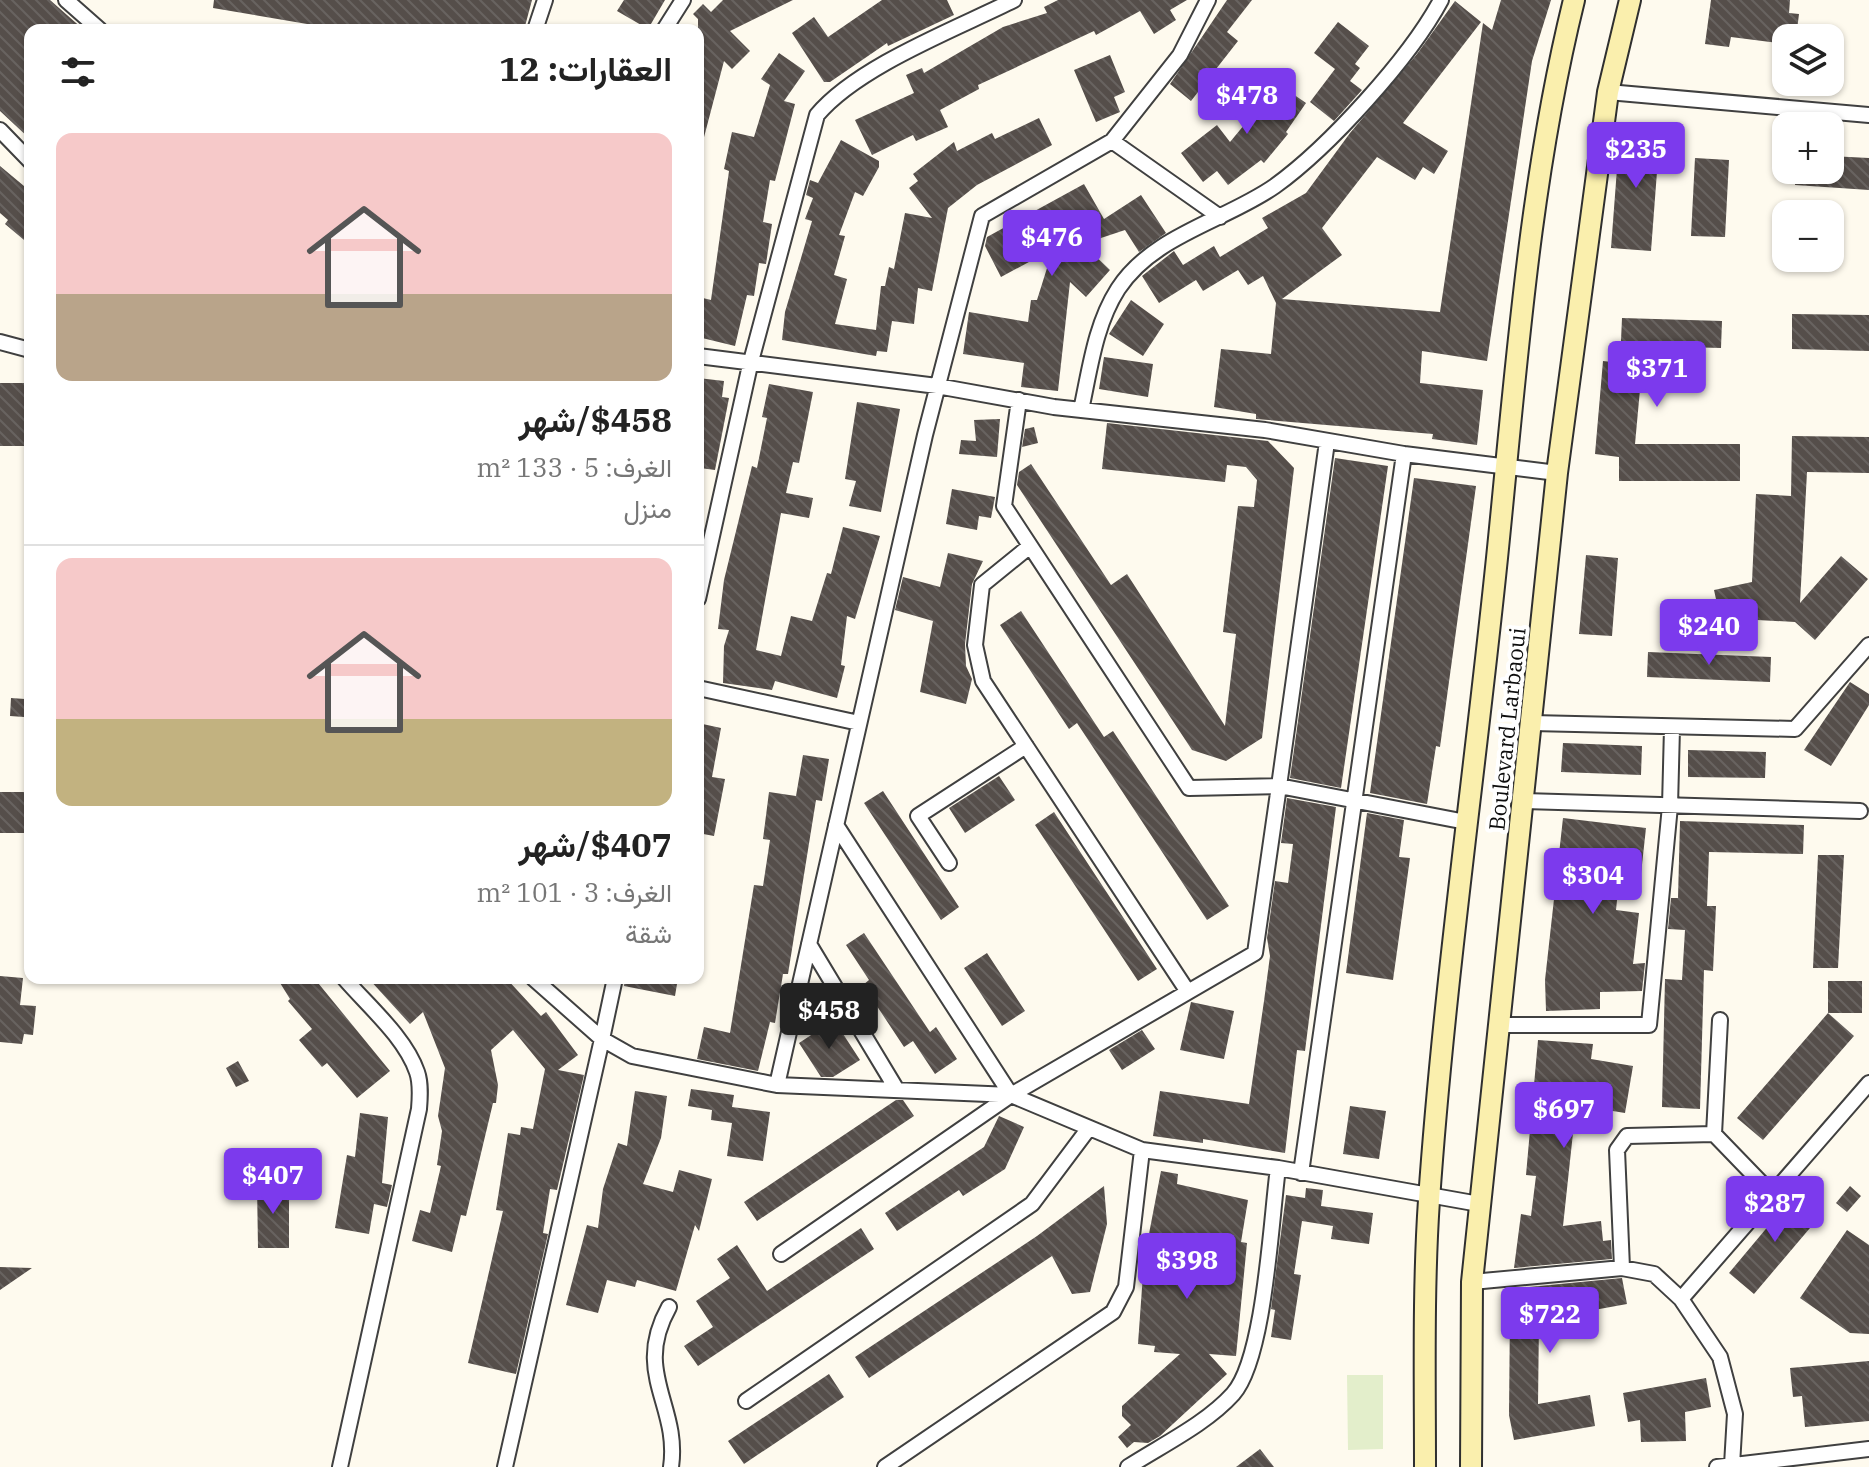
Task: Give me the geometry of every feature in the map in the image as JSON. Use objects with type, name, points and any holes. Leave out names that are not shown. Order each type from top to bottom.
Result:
[{"type":"main road","name":"Boulevard Larbaoui","points":[[1425,1467],[1425,1284],[1429,1198],[1466,822],[1505,468],[1555,75],[1574,0]]},
{"type":"main road","name":"Boulevard Larbaoui","points":[[1471,1467],[1472,1282],[1557,473],[1608,92],[1630,0]]},
{"type":"street","points":[[66,0],[93,24]]},
{"type":"street","points":[[537,24],[545,0]]},
{"type":"street","points":[[668,24],[683,0]]},
{"type":"street","points":[[704,572],[750,365],[817,115],[828,101],[860,78],[1014,0]]},
{"type":"street","points":[[777,1085],[937,386],[982,216],[1112,141],[1180,55],[1208,0]]},
{"type":"street","points":[[1081,410],[1101,319],[1120,286],[1140,263],[1275,185],[1311,154],[1389,70],[1441,0]]},
{"type":"street","points":[[1608,92],[1869,115]]},
{"type":"street","points":[[0,130],[24,155]]},
{"type":"street","points":[[1112,141],[1220,217]]},
{"type":"street","points":[[0,342],[24,348]]},
{"type":"street","points":[[704,357],[937,386],[1081,410],[1265,430],[1404,454],[1557,473]]},
{"type":"street","points":[[1019,400],[1004,506],[1189,788],[1279,786],[1466,822]]},
{"type":"street","points":[[781,1254],[1011,1095],[1255,953],[1327,442]]},
{"type":"street","points":[[1301,1173],[1404,454]]},
{"type":"street","points":[[1030,546],[982,585],[975,645],[983,681],[1188,992]]},
{"type":"street","points":[[1532,723],[1795,729],[1869,645]]},
{"type":"street","points":[[704,689],[859,723]]},
{"type":"street","points":[[1499,1025],[1649,1025],[1670,806],[1672,728]]},
{"type":"street","points":[[949,863],[918,816],[1026,746]]},
{"type":"street","points":[[1524,801],[1860,811]]},
{"type":"street","points":[[836,825],[1011,1095]]},
{"type":"street","points":[[809,944],[897,1090]]},
{"type":"street","points":[[340,1467],[420,1098],[418,1073],[407,1052],[349,984]]},
{"type":"street","points":[[540,984],[602,1039],[632,1056],[777,1085],[1011,1095],[1142,1150],[1278,1168],[1429,1198],[1479,1204]]},
{"type":"street","points":[[505,1467],[614,984]]},
{"type":"street","points":[[1720,1020],[1714,1134],[1772,1194]]},
{"type":"street","points":[[1681,1299],[1869,1083]]},
{"type":"street","points":[[746,1401],[1032,1204],[1089,1128]]},
{"type":"street","points":[[1622,1268],[1617,1150],[1627,1136],[1714,1134]]},
{"type":"street","points":[[885,1467],[1113,1312],[1126,1287],[1142,1150]]},
{"type":"street","points":[[1128,1467],[1221,1405],[1244,1376],[1256,1337],[1278,1168]]},
{"type":"street","points":[[1472,1282],[1622,1268],[1654,1274],[1681,1299],[1720,1357],[1735,1414],[1724,1466],[1869,1449]]},
{"type":"street","points":[[669,1307],[654,1347],[653,1370],[673,1433],[671,1467]]},
{"type":"green space","points":[[1347,1375],[1383,1375],[1383,1449],[1348,1450]]},
{"type":"building","points":[[0,0],[50,0],[77,24],[24,24],[24,133],[0,111]]},
{"type":"building","points":[[214,0],[532,0],[526,24],[307,24],[213,8]]},
{"type":"building","points":[[624,0],[665,0],[651,24],[639,24],[617,11]]},
{"type":"building","points":[[723,0],[793,0],[730,31],[750,51],[732,69],[724,61],[704,137],[704,24],[698,24],[693,14],[703,4],[711,12]]},
{"type":"building","points":[[882,0],[947,0],[954,15],[888,46],[887,43],[830,82],[824,82],[792,33],[814,17],[828,37]]},
{"type":"building","points":[[1058,0],[1187,0],[1170,10],[1176,20],[1154,34],[1140,11],[1096,35],[1094,31],[978,85],[979,89],[940,110],[948,127],[916,141],[913,135],[872,155],[855,120],[914,93],[906,75],[922,68],[924,73],[1003,27],[1047,13],[1044,7]]},
{"type":"building","points":[[1227,0],[1252,0],[1227,32],[1238,41],[1191,101],[1170,84]]},
{"type":"building","points":[[1501,0],[1551,0],[1532,61],[1487,361],[1422,351],[1420,383],[1483,390],[1477,445],[1432,439],[1433,434],[1256,419],[1256,414],[1214,407],[1221,349],[1271,354],[1276,303],[1263,276],[1248,285],[1238,270],[1203,291],[1196,280],[1159,303],[1142,276],[1174,251],[1183,265],[1214,246],[1220,257],[1268,228],[1262,218],[1306,193],[1350,133],[1417,54],[1455,1],[1481,22],[1403,123],[1448,151],[1434,174],[1423,167],[1415,180],[1377,157],[1322,228],[1342,255],[1282,299],[1440,312],[1483,23],[1492,30]]},
{"type":"building","points":[[1711,0],[1790,0],[1789,13],[1799,14],[1798,24],[1772,24],[1772,42],[1731,37],[1729,47],[1705,44]]},
{"type":"building","points":[[1338,22],[1369,46],[1355,64],[1360,68],[1350,81],[1362,90],[1334,121],[1310,102],[1335,69],[1314,53]]},
{"type":"building","points":[[779,53],[805,71],[784,101],[795,104],[775,181],[770,180],[763,222],[772,224],[766,264],[759,263],[754,296],[747,295],[735,346],[704,338],[704,298],[711,300],[729,171],[724,169],[732,132],[754,137],[770,85],[761,79]]},
{"type":"building","points":[[1110,55],[1125,92],[1114,97],[1120,112],[1096,122],[1074,70]]},
{"type":"building","points":[[1268,77],[1306,103],[1286,132],[1288,134],[1264,163],[1261,160],[1228,185],[1217,171],[1203,182],[1181,153],[1217,125],[1230,142],[1259,107],[1251,101]]},
{"type":"building","points":[[1039,118],[1052,145],[977,185],[948,208],[932,291],[918,288],[914,324],[892,321],[887,352],[877,351],[876,356],[782,340],[785,312],[812,221],[805,219],[813,198],[806,195],[810,180],[818,183],[841,140],[879,161],[879,167],[863,196],[855,192],[839,235],[845,236],[834,275],[847,279],[835,324],[876,330],[881,286],[885,286],[889,267],[894,269],[905,213],[932,218],[909,188],[918,181],[913,174],[954,142],[957,151],[992,133],[995,139]]},
{"type":"building","points":[[1620,129],[1660,132],[1651,251],[1611,248]]},
{"type":"building","points":[[1844,157],[1869,158],[1869,190],[1795,185],[1844,184]]},
{"type":"building","points":[[1695,158],[1729,160],[1725,237],[1691,236]]},
{"type":"building","points":[[0,166],[24,186],[24,240],[5,224],[8,220],[0,213]]},
{"type":"building","points":[[1084,184],[1104,219],[1141,195],[1166,233],[1139,252],[1125,230],[1083,244],[1110,270],[1086,297],[1070,282],[1058,391],[1021,387],[1024,363],[963,354],[969,312],[1028,322],[1031,300],[1037,300],[1053,249],[1001,277],[985,246],[987,237]]},
{"type":"building","points":[[1131,300],[1164,324],[1143,356],[1109,334]]},
{"type":"building","points":[[1792,314],[1869,315],[1869,351],[1792,349]]},
{"type":"building","points":[[1622,318],[1722,321],[1721,348],[1644,346],[1635,444],[1740,444],[1740,481],[1619,481],[1619,457],[1595,454],[1603,361],[1620,363]]},
{"type":"building","points":[[1104,357],[1153,364],[1148,397],[1099,389]]},
{"type":"building","points":[[704,379],[724,381],[722,397],[729,398],[715,470],[704,469]]},
{"type":"building","points":[[0,383],[24,383],[24,446],[0,446]]},
{"type":"building","points":[[769,384],[813,392],[799,463],[793,462],[786,493],[813,498],[809,518],[781,513],[756,650],[781,656],[791,616],[812,621],[827,573],[831,574],[843,527],[880,536],[855,619],[847,616],[841,665],[845,666],[837,698],[775,681],[772,690],[723,683],[724,646],[729,630],[718,629],[724,580],[752,466],[757,468],[767,418],[762,417]]},
{"type":"building","points":[[857,402],[900,409],[881,512],[849,506],[856,481],[845,479]]},
{"type":"building","points":[[1000,419],[997,457],[959,454],[961,440],[976,441],[974,420]]},
{"type":"building","points":[[1107,423],[1268,441],[1294,468],[1262,738],[1226,761],[1192,750],[1017,485],[1019,472],[1031,464],[1111,585],[1127,574],[1225,726],[1236,634],[1223,632],[1238,506],[1254,507],[1257,480],[1246,467],[1227,465],[1225,482],[1102,469]]},
{"type":"building","points":[[1034,427],[1038,443],[1022,447],[1025,429]]},
{"type":"building","points":[[1792,436],[1869,437],[1869,473],[1807,472],[1800,603],[1841,556],[1868,579],[1815,640],[1795,622],[1757,620],[1757,605],[1719,613],[1714,590],[1752,582],[1756,494],[1791,496]]},
{"type":"building","points":[[1335,458],[1388,466],[1341,788],[1290,778]]},
{"type":"building","points":[[1414,478],[1476,486],[1440,747],[1436,746],[1427,804],[1370,793]]},
{"type":"building","points":[[952,489],[995,497],[991,518],[979,516],[977,530],[946,524]]},
{"type":"building","points":[[948,553],[983,561],[972,584],[965,644],[966,666],[972,679],[966,704],[920,692],[933,621],[895,610],[903,577],[940,587]]},
{"type":"building","points":[[1586,555],[1618,558],[1612,636],[1579,634]]},
{"type":"building","points":[[1021,611],[1104,737],[1113,731],[1229,906],[1207,920],[1077,723],[1069,729],[1000,625]]},
{"type":"building","points":[[1648,652],[1771,657],[1770,682],[1647,677]]},
{"type":"building","points":[[1850,682],[1869,694],[1869,705],[1831,766],[1804,750]]},
{"type":"building","points":[[11,698],[24,699],[24,717],[10,716]]},
{"type":"building","points":[[704,724],[721,728],[712,777],[725,779],[714,836],[704,834]]},
{"type":"building","points":[[1563,743],[1642,746],[1641,775],[1561,772]]},
{"type":"building","points":[[1688,750],[1766,752],[1765,778],[1688,777]]},
{"type":"building","points":[[803,755],[829,759],[822,801],[816,800],[788,974],[783,974],[775,1023],[770,1022],[758,1071],[697,1059],[704,1027],[730,1033],[754,885],[763,886],[770,840],[763,839],[769,792],[796,796]]},
{"type":"building","points":[[999,776],[1015,800],[965,833],[949,808]]},
{"type":"building","points":[[883,791],[959,907],[941,920],[864,803]]},
{"type":"building","points":[[0,792],[24,792],[24,833],[0,833]]},
{"type":"building","points":[[1287,798],[1336,807],[1305,1051],[1297,1050],[1285,1153],[1203,1139],[1203,1143],[1153,1136],[1160,1091],[1249,1104],[1270,956],[1267,938],[1275,881],[1288,883],[1293,844],[1281,843]]},
{"type":"building","points":[[1054,812],[1157,969],[1138,981],[1035,825]]},
{"type":"building","points":[[1367,813],[1404,820],[1399,857],[1410,858],[1393,980],[1346,973]]},
{"type":"building","points":[[1563,818],[1646,828],[1640,883],[1619,881],[1616,910],[1639,913],[1633,964],[1645,963],[1642,991],[1600,992],[1600,1009],[1546,1011],[1545,980]]},
{"type":"building","points":[[1680,821],[1804,825],[1803,854],[1709,852],[1707,906],[1716,906],[1713,971],[1704,970],[1700,1109],[1662,1107],[1665,979],[1682,980],[1685,930],[1668,929],[1671,898],[1678,898]]},
{"type":"building","points":[[1818,855],[1844,855],[1838,968],[1813,968]]},
{"type":"building","points":[[864,933],[930,1032],[936,1027],[957,1059],[935,1074],[913,1041],[904,1047],[863,985],[869,980],[846,945]]},
{"type":"building","points":[[987,953],[1025,1011],[1002,1026],[964,968]]},
{"type":"building","points":[[0,976],[23,978],[20,1005],[36,1006],[33,1035],[24,1034],[22,1044],[0,1042]]},
{"type":"building","points":[[1828,981],[1862,981],[1862,1013],[1828,1013]]},
{"type":"building","points":[[281,984],[319,984],[390,1071],[357,1098],[327,1063],[322,1067],[299,1040],[312,1029],[288,1001],[290,999]]},
{"type":"building","points":[[373,984],[512,984],[541,1016],[546,1012],[578,1055],[558,1070],[584,1075],[557,1190],[550,1189],[543,1233],[548,1234],[516,1374],[468,1363],[503,1211],[496,1210],[508,1133],[520,1135],[521,1127],[533,1129],[545,1069],[513,1030],[491,1050],[498,1085],[496,1103],[493,1103],[466,1216],[461,1215],[452,1252],[412,1241],[420,1210],[430,1213],[441,1166],[437,1165],[442,1131],[438,1116],[445,1068],[423,1012],[410,1024]]},
{"type":"building","points":[[624,984],[677,984],[675,996]]},
{"type":"building","points":[[1191,1002],[1234,1011],[1224,1059],[1180,1050]]},
{"type":"building","points":[[1828,1013],[1854,1036],[1763,1140],[1737,1118]]},
{"type":"building","points":[[834,1020],[860,1060],[833,1077],[821,1077],[799,1043]]},
{"type":"building","points":[[1142,1030],[1155,1049],[1122,1070],[1109,1050]]},
{"type":"building","points":[[1538,1040],[1593,1044],[1591,1059],[1633,1066],[1625,1113],[1576,1105],[1563,1226],[1601,1221],[1603,1241],[1611,1240],[1612,1259],[1514,1268],[1521,1214],[1531,1216],[1536,1176],[1526,1175]]},
{"type":"building","points":[[238,1061],[249,1081],[236,1087],[226,1068]]},
{"type":"building","points":[[691,1089],[734,1095],[732,1107],[770,1112],[763,1161],[727,1156],[732,1123],[711,1120],[712,1110],[688,1106]]},
{"type":"building","points":[[635,1091],[667,1096],[661,1138],[643,1184],[673,1192],[679,1170],[712,1179],[699,1231],[695,1225],[676,1291],[637,1280],[635,1287],[607,1280],[598,1313],[566,1305],[587,1225],[598,1228],[603,1189],[618,1143],[627,1146]]},
{"type":"building","points":[[896,1100],[903,1100],[914,1116],[757,1221],[744,1202]]},
{"type":"building","points":[[1350,1106],[1386,1111],[1379,1159],[1343,1154]]},
{"type":"building","points":[[360,1113],[388,1117],[382,1183],[392,1185],[387,1207],[374,1204],[369,1234],[335,1228],[347,1155],[355,1157]]},
{"type":"building","points":[[999,1116],[1024,1127],[1005,1169],[963,1196],[959,1190],[897,1231],[885,1213],[984,1147]]},
{"type":"building","points":[[1161,1171],[1178,1174],[1177,1184],[1248,1200],[1241,1242],[1247,1243],[1236,1356],[1209,1354],[1227,1374],[1160,1436],[1148,1443],[1134,1442],[1127,1448],[1118,1437],[1131,1425],[1122,1416],[1122,1406],[1180,1354],[1154,1352],[1155,1346],[1138,1344],[1144,1260]]},
{"type":"building","points":[[289,1184],[289,1248],[258,1248],[257,1185]]},
{"type":"building","points":[[1104,1186],[1107,1224],[1090,1292],[1072,1294],[1052,1256],[869,1378],[855,1357],[1037,1236]]},
{"type":"building","points":[[1850,1186],[1861,1196],[1847,1212],[1836,1203]]},
{"type":"building","points":[[1306,1188],[1323,1190],[1321,1206],[1373,1213],[1369,1244],[1331,1239],[1333,1226],[1302,1221],[1294,1274],[1301,1275],[1291,1340],[1271,1337],[1275,1310],[1271,1309],[1286,1195],[1305,1198]]},
{"type":"building","points":[[1795,1194],[1821,1215],[1754,1294],[1729,1273]]},
{"type":"building","points":[[861,1228],[874,1249],[698,1366],[684,1346],[713,1327],[696,1301],[730,1278],[717,1259],[737,1245],[767,1291]]},
{"type":"building","points":[[1847,1230],[1869,1245],[1869,1334],[1850,1333],[1800,1298]]},
{"type":"building","points":[[0,1267],[32,1268],[0,1290]]},
{"type":"building","points":[[1622,1278],[1627,1304],[1539,1320],[1538,1404],[1590,1395],[1595,1426],[1514,1440],[1509,1415],[1510,1308],[1524,1308],[1520,1288]]},
{"type":"building","points":[[1869,1361],[1869,1421],[1805,1427],[1802,1396],[1793,1397],[1790,1368]]},
{"type":"building","points":[[829,1374],[844,1397],[744,1464],[728,1441]]},
{"type":"building","points":[[1706,1378],[1711,1407],[1685,1412],[1686,1441],[1641,1442],[1640,1420],[1628,1422],[1623,1393]]},
{"type":"building","points":[[1260,1449],[1274,1467],[1236,1467]]}]
